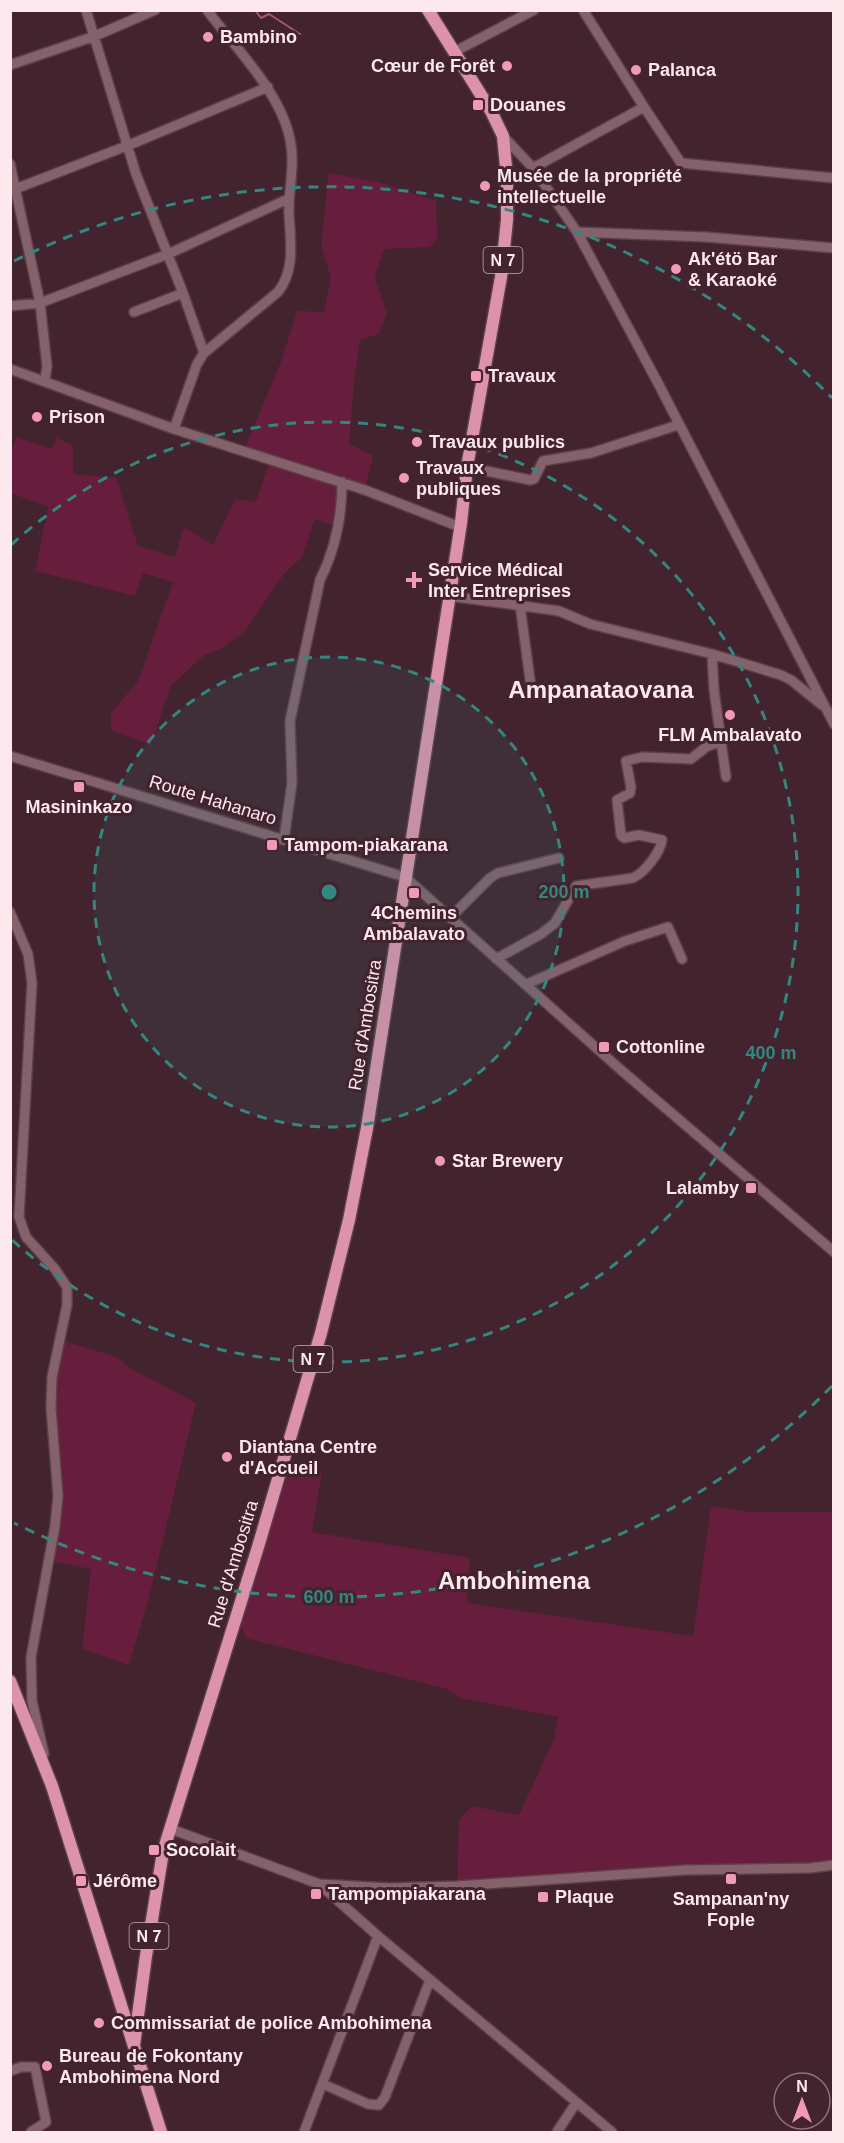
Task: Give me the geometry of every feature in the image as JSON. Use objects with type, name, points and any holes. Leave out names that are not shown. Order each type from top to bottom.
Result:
[{"type":"main road","name":"Rue d'Ambositra","points":[[134,2044],[159,1874],[321,1334],[349,1220],[367,1128],[460,527],[467,467],[501,277],[507,220],[507,177],[503,136],[491,111],[428,10]]},
{"type":"main road","points":[[10,1681],[52,1786],[98,1938],[134,2044]]},
{"type":"main road","name":"N 7","points":[[134,2044],[137,2062],[161,2133]]},
{"type":"street","points":[[86,10],[136,174],[204,353]]},
{"type":"street","points":[[10,65],[95,36],[155,10]]},
{"type":"street","points":[[174,429],[197,364],[204,353],[278,292],[284,285],[291,260],[288,199],[293,166],[288,131],[268,87],[207,10]]},
{"type":"street","points":[[454,52],[534,10]]},
{"type":"street","points":[[583,10],[681,163],[834,178]]},
{"type":"street","points":[[14,190],[129,146],[268,87]]},
{"type":"street","points":[[533,168],[644,107]]},
{"type":"street","points":[[503,136],[533,168],[577,232],[833,722]]},
{"type":"street","points":[[10,164],[40,303],[47,366],[45,381]]},
{"type":"street","points":[[10,306],[40,303],[168,254],[288,199]]},
{"type":"street","points":[[577,232],[706,237],[834,248]]},
{"type":"street","points":[[134,312],[183,293]]},
{"type":"street","points":[[10,369],[174,429],[342,482],[460,527]]},
{"type":"street","points":[[467,467],[530,480],[534,478],[543,460],[591,453],[678,425]]},
{"type":"street","points":[[284,839],[292,783],[290,721],[320,580],[330,560],[342,506],[342,482]]},
{"type":"street","points":[[448,596],[559,611],[590,624],[711,654],[781,675],[791,680],[825,708]]},
{"type":"street","points":[[520,605],[531,687]]},
{"type":"street","points":[[711,654],[726,777]]},
{"type":"street","points":[[496,959],[541,934],[555,923],[576,886],[633,878],[640,874],[661,846],[662,840],[639,835],[624,838],[621,835],[617,801],[630,793],[631,787],[626,761],[642,758],[691,759],[706,747],[721,741]]},
{"type":"street","name":"Route Hahanaro","points":[[10,756],[405,877]]},
{"type":"street","points":[[450,918],[490,878],[498,873],[559,858]]},
{"type":"street","points":[[405,877],[621,1070],[834,1252]]},
{"type":"street","points":[[10,912],[27,954],[32,983],[19,1217],[26,1237],[55,1269],[67,1287],[67,1305],[52,1377],[51,1408],[58,1496],[55,1526],[31,1657],[32,1701],[52,1786]]},
{"type":"street","points":[[527,984],[626,941],[668,927],[682,959]]},
{"type":"street","points":[[10,1226],[19,1217]]},
{"type":"street","points":[[171,1829],[319,1884],[390,1888],[686,1870],[810,1868],[834,1865]]},
{"type":"street","points":[[319,1884],[612,2133]]},
{"type":"street","points":[[304,2133],[378,1936]]},
{"type":"street","points":[[322,2084],[368,2104],[379,2105],[385,2097],[430,1980]]},
{"type":"street","points":[[10,2071],[21,2067],[35,2067],[46,2122],[31,2133]]},
{"type":"street","points":[[557,2133],[576,2103]]},
{"type":"shaded area","points":[[329,173],[381,183],[436,201],[437,238],[430,247],[384,249],[375,277],[387,314],[379,334],[360,340],[349,444],[373,456],[365,490],[342,483],[337,527],[315,519],[302,557],[283,575],[245,631],[222,648],[203,656],[170,687],[151,745],[111,730],[111,713],[138,681],[173,582],[143,573],[135,596],[35,571],[48,507],[11,493],[10,456],[16,437],[52,449],[56,438],[73,445],[73,474],[116,478],[138,546],[175,557],[184,527],[213,545],[235,499],[256,502],[270,459],[244,450],[282,359],[297,311],[324,312],[331,278],[321,245]]},
{"type":"shaded area","points":[[60,1340],[117,1357],[132,1369],[196,1403],[149,1597],[129,1665],[82,1649],[91,1569],[49,1561],[55,1526],[51,1408]]},
{"type":"shaded area","points":[[289,1465],[322,1471],[312,1532],[470,1558],[467,1603],[693,1636],[711,1506],[750,1512],[833,1512],[833,1865],[686,1870],[457,1886],[459,1820],[472,1806],[519,1815],[554,1739],[558,1717],[460,1698],[447,1689],[246,1638],[240,1624]]},
{"type":"waterway","points":[[255,10],[261,18],[269,14],[300,34]]},
{"type":"place","name":"Bambino","points":[[208,37]]},
{"type":"place","name":"Cœur de Forêt","points":[[507,66]]},
{"type":"place","name":"Palanca","points":[[636,70]]},
{"type":"place","name":"Douanes","points":[[478,105]]},
{"type":"place","name":"Musée de la propriété intellectuelle","points":[[485,186]]},
{"type":"place","name":"Ak'étö Bar & Karaoké","points":[[676,269]]},
{"type":"place","name":"Travaux","points":[[476,376]]},
{"type":"place","name":"Prison","points":[[37,417]]},
{"type":"place","name":"Travaux publics","points":[[417,442]]},
{"type":"place","name":"Travaux publiques","points":[[404,478]]},
{"type":"place","name":"Service Médical Inter Entreprises","points":[[414,580]]},
{"type":"place","name":"FLM Ambalavato","points":[[730,715]]},
{"type":"place","name":"Masininkazo","points":[[79,787]]},
{"type":"place","name":"Tampom-piakarana","points":[[272,845]]},
{"type":"place","name":"4Chemins Ambalavato","points":[[414,893]]},
{"type":"place","name":"Cottonline","points":[[604,1047]]},
{"type":"place","name":"Star Brewery","points":[[440,1161]]},
{"type":"place","name":"Lalamby","points":[[751,1188]]},
{"type":"place","name":"Diantana Centre d'Accueil","points":[[227,1457]]},
{"type":"place","name":"Socolait","points":[[154,1850]]},
{"type":"place","name":"Sampanan'ny Fople","points":[[731,1879]]},
{"type":"place","name":"Jérôme","points":[[81,1881]]},
{"type":"place","name":"Tampompiakarana","points":[[316,1894]]},
{"type":"place","name":"Plaque","points":[[543,1897]]},
{"type":"place","name":"Commissariat de police Ambohimena","points":[[99,2023]]},
{"type":"place","name":"Bureau de Fokontany Ambohimena Nord","points":[[47,2066]]},
{"type":"district","name":"Ampanataovana","points":[[601,690]]},
{"type":"district","name":"Ambohimena","points":[[514,1581]]}]
